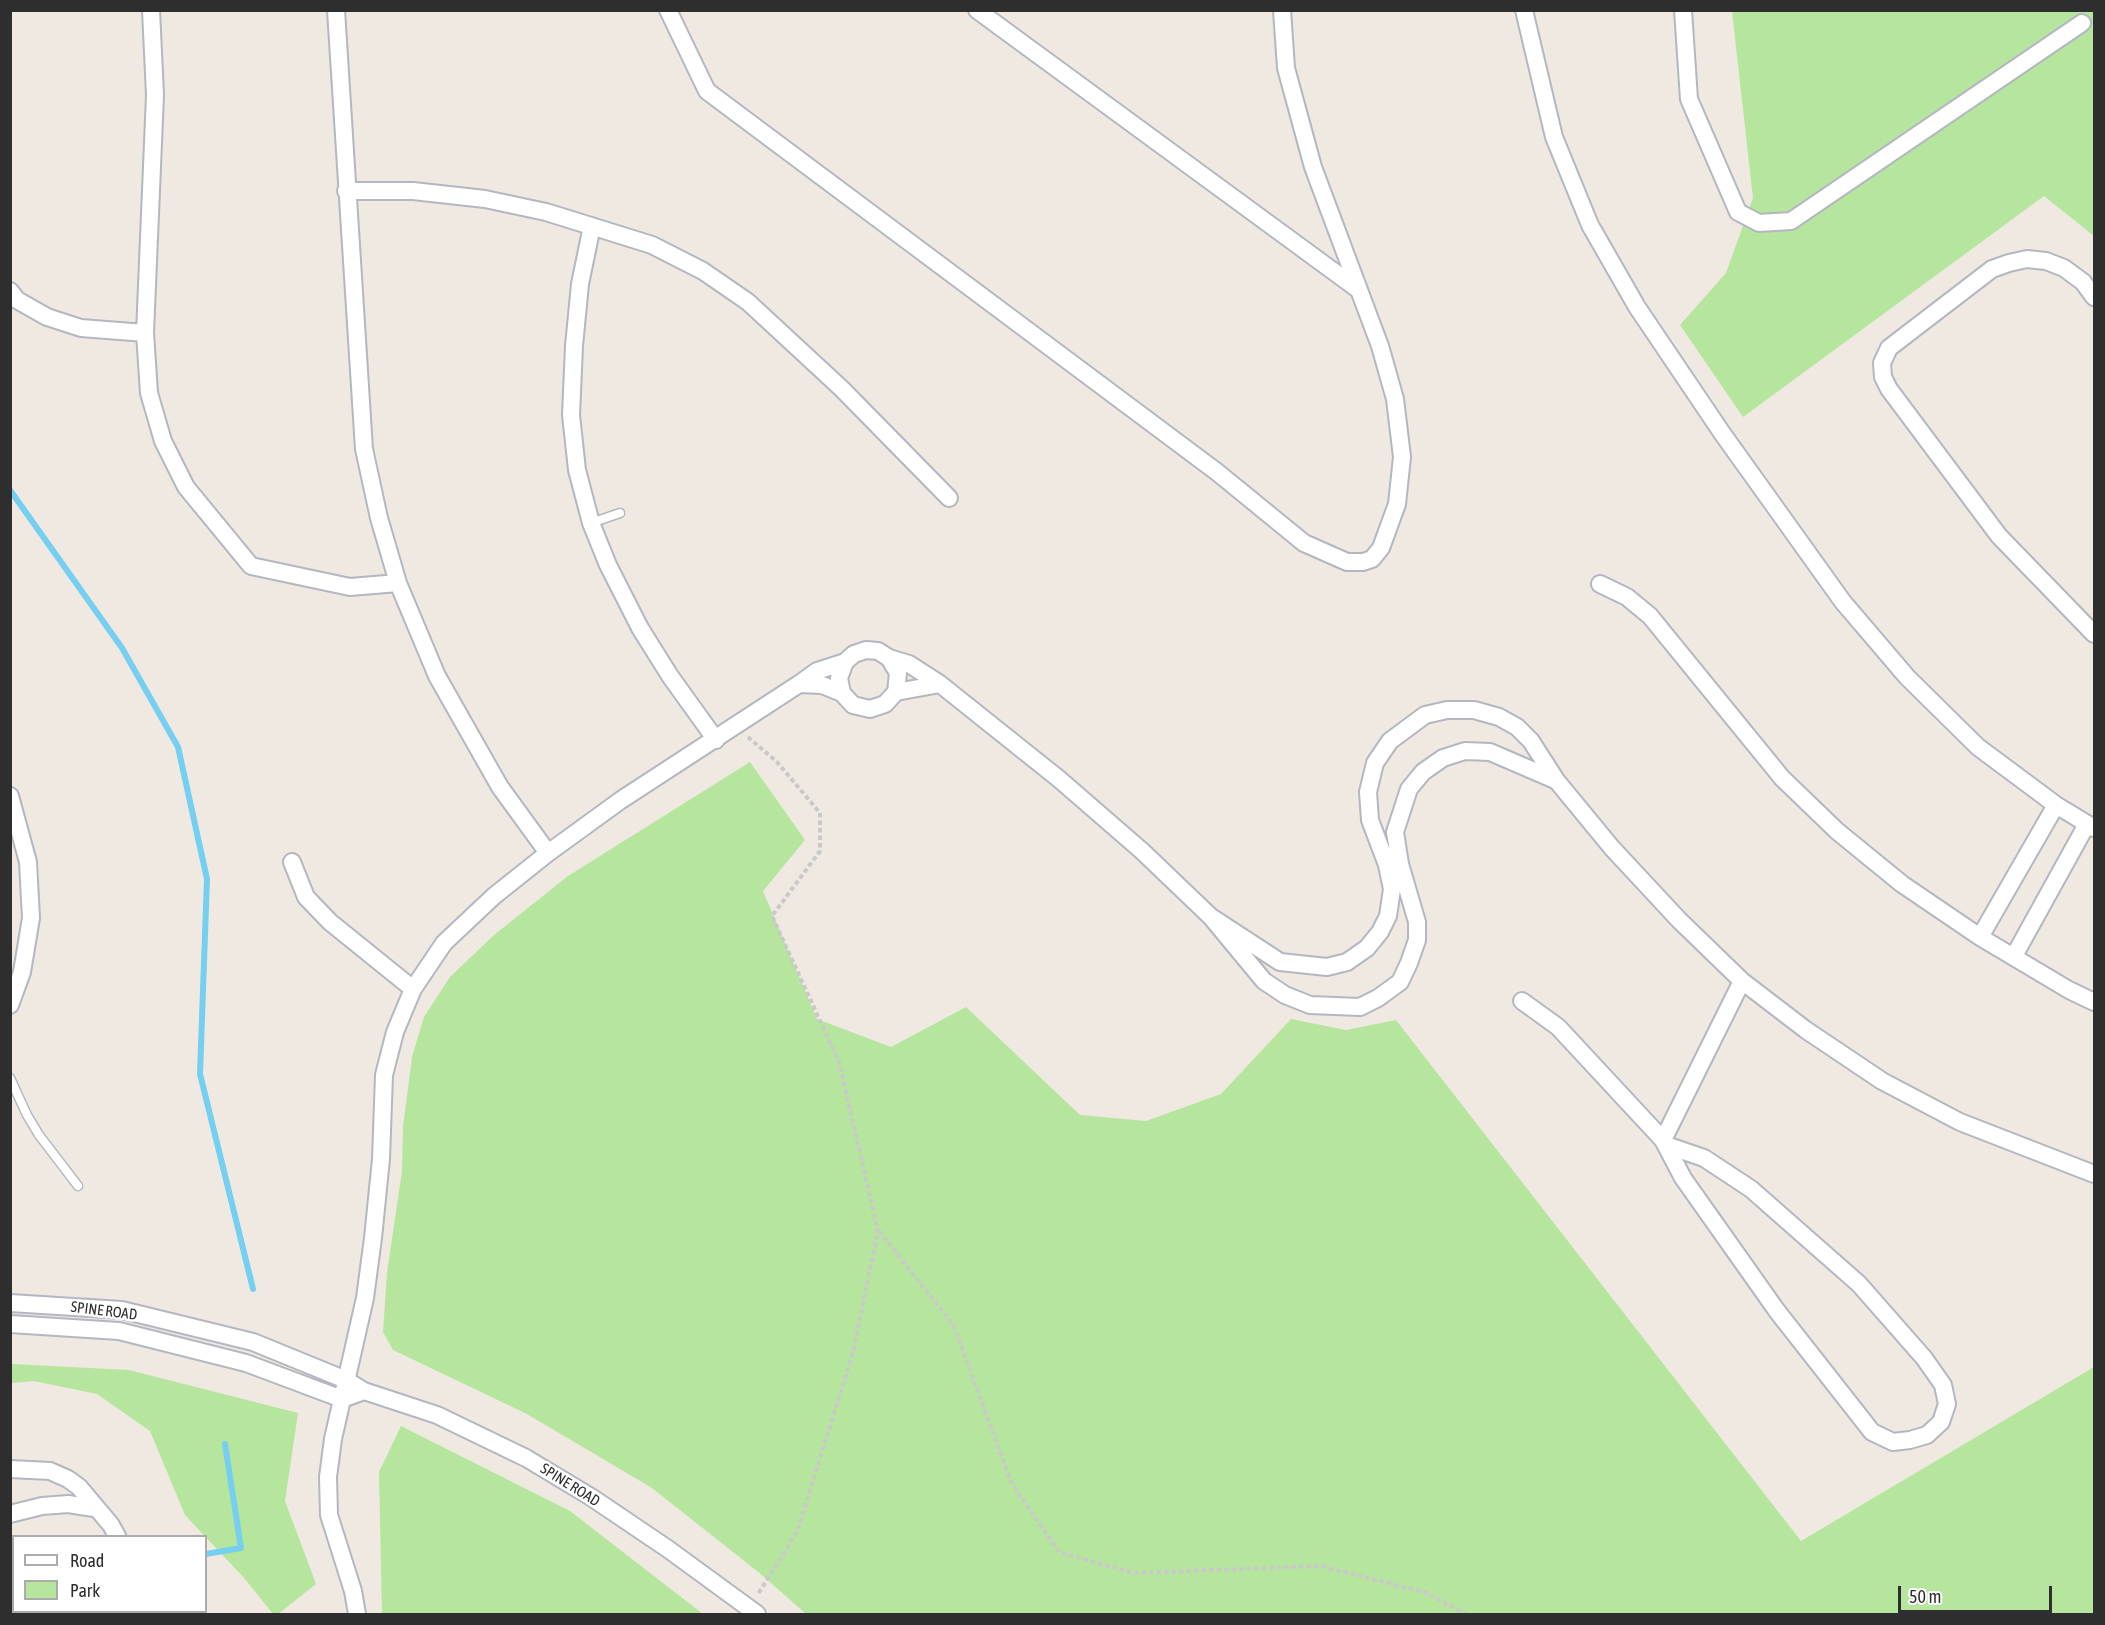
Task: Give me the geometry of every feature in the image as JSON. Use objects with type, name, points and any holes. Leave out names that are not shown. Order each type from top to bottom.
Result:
[{"type":"street","points":[[151,10],[154,106],[145,333],[149,393],[163,441],[186,488],[251,566],[350,587],[398,583]]},
{"type":"street","points":[[336,10],[364,449],[379,518],[398,583],[437,676],[500,787],[548,853]]},
{"type":"street","points":[[668,10],[707,91],[1208,465],[1305,543],[1347,562],[1363,562],[1372,559],[1381,548],[1397,504],[1402,457],[1395,399],[1380,346],[1313,167],[1286,68],[1282,10]]},
{"type":"street","points":[[976,10],[1359,290]]},
{"type":"street","points":[[1524,10],[1554,137],[1590,225],[1643,317],[1782,519],[1844,602],[1907,677],[1978,747],[2056,805],[2091,826],[2014,956]]},
{"type":"street","points":[[1683,10],[1689,99],[1738,212],[1759,223],[1791,221],[2082,23]]},
{"type":"street","points":[[346,191],[413,191],[485,199],[546,212],[652,245],[703,271],[748,302],[820,368],[949,498]]},
{"type":"street","points":[[592,226],[579,295],[571,415],[577,470],[591,523],[608,565],[640,628],[670,676],[716,740]]},
{"type":"street","points":[[2094,297],[2083,282],[2064,268],[2046,261],[2027,259],[2009,263],[1992,269],[1889,348],[1882,363],[1883,377],[1889,389],[1999,536],[2094,634]]},
{"type":"street","points":[[10,291],[17,300],[47,317],[81,328],[145,333]]},
{"type":"street","points":[[1600,584],[1627,597],[1650,616],[1782,778],[1837,831],[1902,884],[1980,937],[2094,1002]]},
{"type":"street","points":[[357,1614],[353,1591],[329,1515],[328,1477],[364,1298],[381,1159],[384,1075],[395,1032],[413,988],[444,943],[494,896],[548,853],[621,801],[818,672],[844,662],[854,654],[866,650],[878,651],[889,658],[909,664],[940,684],[1142,850],[1211,917],[1264,981],[1285,996],[1310,1005],[1360,1007],[1378,998],[1400,982],[1417,940],[1417,922],[1400,864],[1395,832],[1402,804],[1409,789],[1422,772],[1443,758],[1465,751],[1482,752],[1515,761],[1556,780]]},
{"type":"street","points":[[799,684],[822,685],[842,693],[854,705],[870,709],[885,704],[896,692],[898,673],[889,658]]},
{"type":"street","points":[[842,693],[839,678],[844,662]]},
{"type":"street","points":[[896,692],[940,684]]},
{"type":"street","points":[[1211,917],[1280,962],[1327,966],[1347,962],[1367,948],[1380,932],[1388,915],[1392,889],[1387,865],[1370,820],[1368,792],[1375,764],[1390,741],[1425,715],[1447,710],[1474,710],[1499,717],[1517,727],[1531,741],[1556,780],[1611,848],[1679,920],[1742,981],[1806,1030],[1882,1082],[1960,1122],[2094,1174]]},
{"type":"street","points":[[10,796],[28,861],[31,918],[22,972],[10,1005]]},
{"type":"street","points":[[1980,937],[2056,805]]},
{"type":"street","points":[[292,862],[306,897],[330,922],[413,988]]},
{"type":"street","points":[[1665,1143],[1742,981]]},
{"type":"street","points":[[1522,1001],[1558,1027],[1665,1143],[1683,1178],[1777,1311],[1872,1432],[1893,1442],[1910,1440],[1927,1435],[1941,1422],[1947,1404],[1942,1385],[1924,1358],[1859,1284],[1751,1189],[1704,1158],[1665,1143]]},
{"type":"street","name":"SPINE ROAD","points":[[10,1303],[122,1310],[253,1342],[346,1380],[364,1391],[437,1415],[526,1458],[591,1497],[753,1611]]},
{"type":"street","name":"SPINE ROAD","points":[[10,1324],[119,1331],[246,1363],[342,1399]]},
{"type":"street","points":[[342,1399],[364,1391]]},
{"type":"street","points":[[10,1469],[50,1471],[68,1479],[79,1487],[94,1508],[111,1525],[116,1535]]},
{"type":"street","points":[[10,1514],[42,1506],[68,1504],[94,1508]]},
{"type":"lane","points":[[591,523],[620,513]]},
{"type":"lane","points":[[10,1078],[27,1115],[78,1186]]},
{"type":"path","points":[[736,727],[777,762],[820,813],[820,850],[772,916],[839,1062],[878,1231],[852,1356],[797,1532],[753,1611]]},
{"type":"path","points":[[878,1231],[954,1326],[1011,1482],[1059,1552],[1134,1573],[1321,1566],[1427,1593],[1466,1614]]},
{"type":"green space","points":[[1732,11],[2094,11],[2094,236],[2044,196],[1743,417],[1680,325],[1726,273],[1753,198]]},
{"type":"green space","points":[[750,762],[805,840],[763,891],[817,1019],[891,1047],[966,1007],[1080,1115],[1146,1121],[1221,1094],[1291,1019],[1346,1030],[1396,1020],[1801,1541],[2094,1367],[2094,1614],[806,1614],[762,1575],[652,1488],[527,1414],[393,1350],[383,1332],[387,1273],[402,1171],[403,1127],[412,1057],[424,1017],[450,977],[494,935],[568,876]]},
{"type":"green space","points":[[11,1364],[129,1370],[298,1413],[285,1501],[316,1584],[278,1614],[273,1614],[245,1579],[207,1538],[207,1535],[204,1535],[185,1515],[150,1431],[97,1394],[34,1381],[11,1383]]},
{"type":"green space","points":[[401,1426],[570,1511],[703,1614],[382,1614],[379,1472]]},
{"type":"waterway","points":[[10,490],[122,648],[178,747],[207,879],[200,1074],[253,1289]]},
{"type":"waterway","points":[[207,1554],[241,1548],[225,1444]]}]
